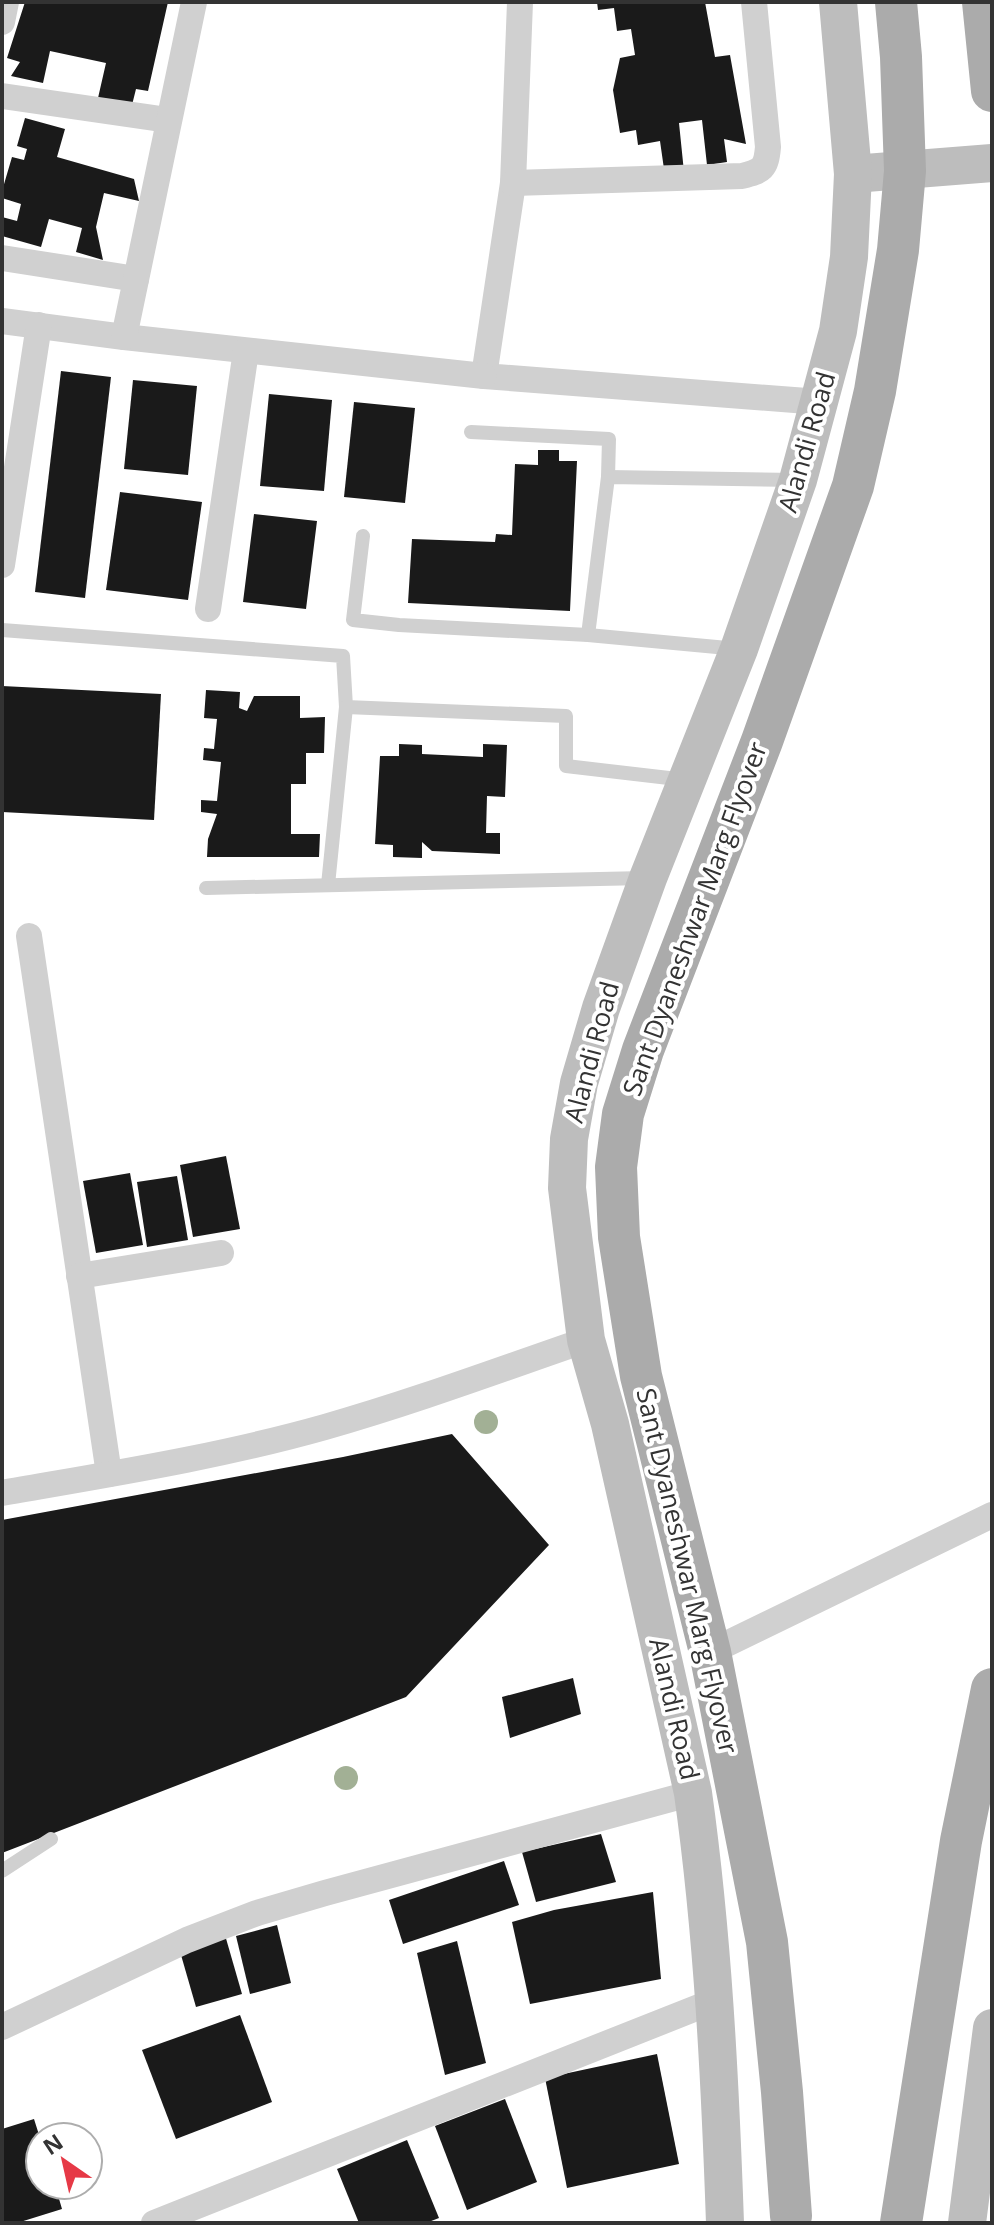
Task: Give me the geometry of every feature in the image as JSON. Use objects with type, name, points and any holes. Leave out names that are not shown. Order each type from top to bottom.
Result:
[{"type":"main road","name":"Sant Dyaneshwar Marg Flyover","points":[[791,2223],[767,1942],[710,1652],[641,1376],[619,1237],[616,1167],[623,1114],[643,1050],[762,741],[853,486],[875,391],[898,250],[905,171],[896,2]]},
{"type":"main road","points":[[983,2],[992,91]]},
{"type":"main road","points":[[901,2223],[961,1841],[992,1689]]},
{"type":"street","points":[[2,22],[6,2]]},
{"type":"street","points":[[124,337],[194,2]]},
{"type":"street","points":[[484,376],[513,183],[520,2]]},
{"type":"street","points":[[513,183],[742,176],[758,172],[766,162],[768,147],[754,2]]},
{"type":"street","name":"Alandi Road","points":[[725,2223],[720,2073],[700,1840],[693,1793],[610,1424],[586,1340],[567,1188],[569,1139],[579,1083],[601,1008],[648,878],[739,649],[798,480],[838,331],[849,257],[853,174],[838,2]]},
{"type":"street","points":[[2,96],[168,120]]},
{"type":"street","points":[[853,174],[992,163]]},
{"type":"street","points":[[2,258],[136,279]]},
{"type":"street","points":[[2,321],[484,376],[820,402]]},
{"type":"street","points":[[2,565],[39,325]]},
{"type":"street","points":[[208,609],[246,351]]},
{"type":"street","points":[[29,936],[109,1474]]},
{"type":"street","points":[[79,1276],[221,1253]]},
{"type":"street","points":[[2,1493],[234,1450],[323,1427],[411,1401],[586,1340]]},
{"type":"street","points":[[710,1652],[992,1515]]},
{"type":"street","points":[[2,2027],[187,1940],[257,1913],[693,1793]]},
{"type":"street","points":[[154,2223],[714,2001]]},
{"type":"street","points":[[967,2223],[992,2028]]},
{"type":"lane","points":[[471,432],[609,439],[608,477],[588,635]]},
{"type":"lane","points":[[608,477],[798,480]]},
{"type":"lane","points":[[363,536],[353,620],[588,635],[739,649]]},
{"type":"lane","points":[[2,630],[343,656],[346,707],[328,885]]},
{"type":"lane","points":[[346,707],[566,716],[566,766],[687,780]]},
{"type":"lane","points":[[206,888],[648,878]]},
{"type":"lane","points":[[2,1871],[51,1839]]},
{"type":"building","points":[[25,2],[168,2],[148,91],[136,89],[132,105],[98,98],[106,63],[50,51],[43,83],[11,76],[20,62],[7,58]]},
{"type":"building","points":[[597,2],[705,2],[715,57],[730,55],[746,144],[724,139],[727,162],[707,165],[702,120],[679,123],[684,172],[664,169],[660,141],[638,145],[636,130],[620,133],[613,90],[620,58],[635,55],[631,29],[617,31],[614,8],[598,10]]},
{"type":"building","points":[[25,118],[65,129],[57,157],[134,179],[139,201],[104,193],[96,227],[103,260],[76,252],[82,228],[49,219],[41,247],[2,236],[2,217],[17,221],[21,204],[2,198],[2,191],[12,157],[24,160],[27,149],[17,146]]},
{"type":"building","points":[[61,371],[111,377],[85,598],[35,592]]},
{"type":"building","points":[[133,380],[197,386],[188,475],[124,469]]},
{"type":"building","points":[[269,394],[332,400],[324,491],[260,486]]},
{"type":"building","points":[[354,402],[415,408],[405,503],[344,497]]},
{"type":"building","points":[[538,450],[559,450],[559,461],[577,461],[570,611],[408,603],[412,539],[495,542],[496,534],[512,535],[515,464],[538,465]]},
{"type":"building","points":[[120,492],[202,502],[188,600],[106,590]]},
{"type":"building","points":[[254,514],[317,521],[306,609],[243,602]]},
{"type":"building","points":[[2,686],[161,694],[154,820],[2,812]]},
{"type":"building","points":[[206,690],[240,692],[239,708],[247,711],[254,696],[300,696],[300,718],[325,717],[324,753],[306,753],[306,784],[291,784],[291,834],[320,834],[319,857],[207,857],[208,839],[217,814],[201,812],[201,800],[217,801],[221,762],[203,760],[204,748],[214,749],[217,719],[204,718]]},
{"type":"building","points":[[399,744],[422,745],[422,754],[483,757],[483,744],[507,745],[505,797],[487,796],[486,833],[500,833],[500,854],[432,851],[422,842],[422,858],[393,857],[393,845],[375,844],[380,756],[399,756]]},
{"type":"building","points":[[226,1156],[240,1229],[193,1237],[180,1165]]},
{"type":"building","points":[[130,1173],[143,1245],[96,1253],[83,1181]]},
{"type":"building","points":[[177,1176],[188,1240],[147,1247],[137,1182]]},
{"type":"building","points":[[452,1434],[549,1545],[406,1697],[2,1853],[2,1520]]},
{"type":"building","points":[[573,1678],[581,1714],[510,1738],[502,1697]]},
{"type":"building","points":[[601,1834],[616,1882],[536,1902],[522,1852]]},
{"type":"building","points":[[504,1861],[519,1905],[403,1944],[389,1900]]},
{"type":"building","points":[[653,1892],[661,1979],[530,2004],[512,1922],[554,1910]]},
{"type":"building","points":[[277,1925],[291,1983],[250,1994],[236,1936]]},
{"type":"building","points":[[225,1935],[242,1994],[196,2007],[179,1948]]},
{"type":"building","points":[[457,1941],[486,2063],[445,2075],[417,1953]]},
{"type":"building","points":[[240,2015],[272,2102],[176,2139],[142,2050]]},
{"type":"building","points":[[657,2054],[679,2164],[567,2188],[545,2078]]},
{"type":"building","points":[[505,2099],[537,2182],[467,2210],[435,2126]]},
{"type":"building","points":[[24,2122],[24,2201],[60,2201],[62,2209],[17,2223],[2,2223],[2,2129]]},
{"type":"building","points":[[407,2140],[439,2218],[426,2223],[359,2223],[337,2169]]}]
